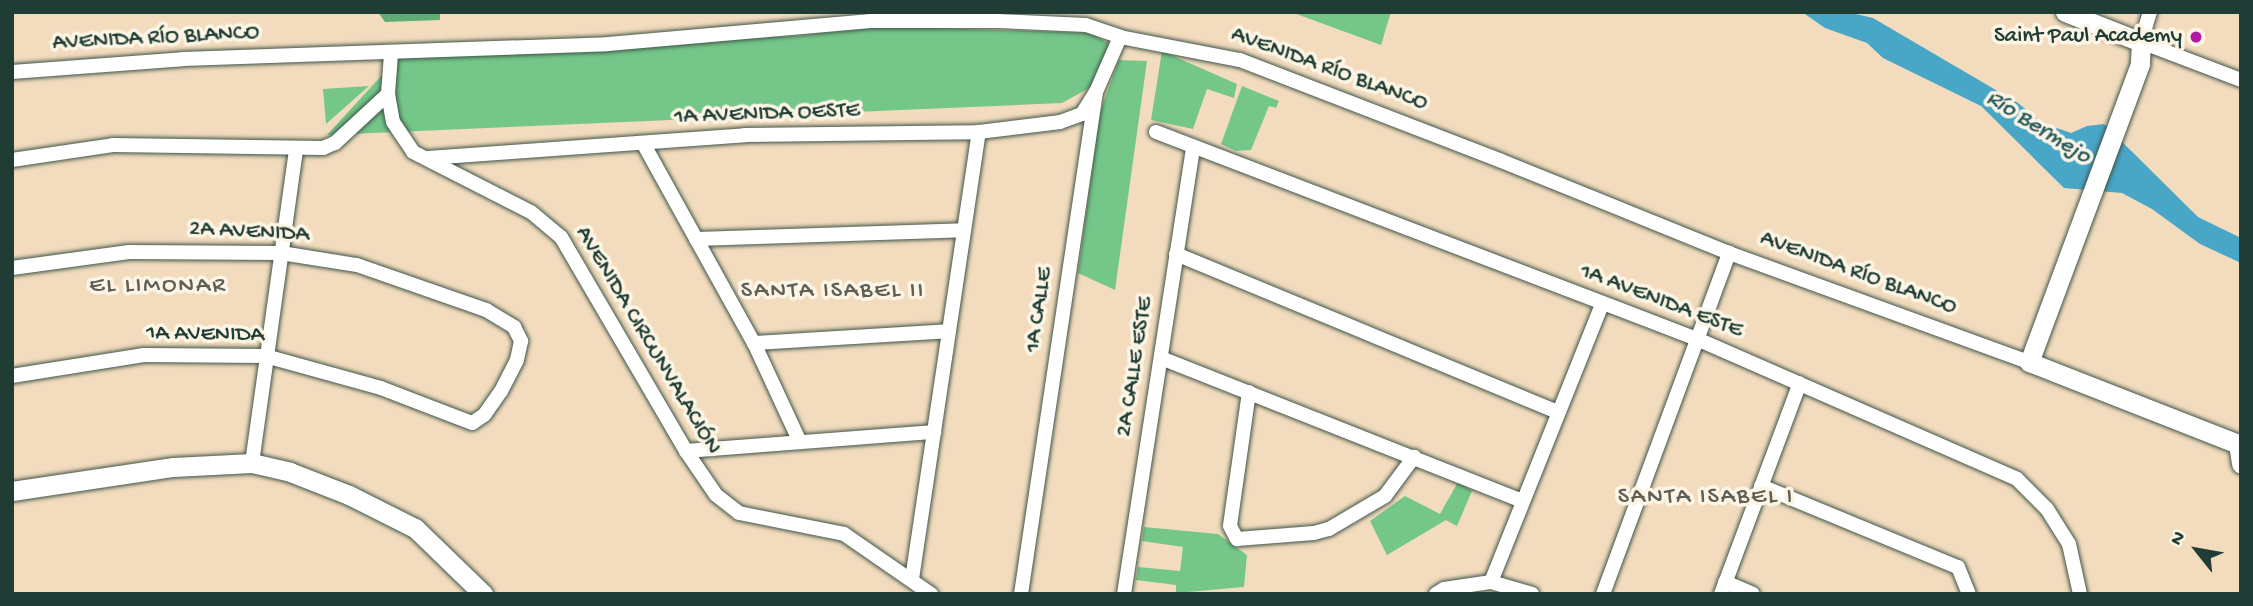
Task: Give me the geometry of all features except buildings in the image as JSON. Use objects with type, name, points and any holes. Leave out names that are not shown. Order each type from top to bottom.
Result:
[{"type":"street","points":[[2065,12],[2241,80]]},
{"type":"street","points":[[2029,362],[2130,93],[2140,64],[2141,42],[2150,12]]},
{"type":"street","name":"AVENIDA RÍO BLANCO","points":[[12,72],[183,59],[391,54],[608,44],[872,21],[998,21],[1086,26],[1120,37],[1240,60],[1729,253],[2029,362],[2240,451]]},
{"type":"street","name":"1A CALLE","points":[[1021,594],[1096,92],[1120,37]]},
{"type":"street","name":"AVENIDA CIRCUNVALACIÓN","points":[[391,54],[388,94],[393,122],[413,152],[531,212],[561,237],[686,451],[716,495],[739,513],[844,534],[931,594]]},
{"type":"street","name":"1A AVENIDA OESTE","points":[[426,158],[745,135],[979,132],[1060,122],[1083,114],[1096,92]]},
{"type":"street","points":[[12,160],[113,145],[323,148],[335,144],[388,94]]},
{"type":"street","points":[[912,579],[979,132]]},
{"type":"street","name":"1A AVENIDA ESTE","points":[[1156,132],[1697,339],[2017,478],[2047,509],[2069,544],[2080,594]]},
{"type":"street","points":[[643,143],[754,343],[800,442]]},
{"type":"street","name":"2A CALLE ESTE","points":[[1125,594],[1193,146]]},
{"type":"street","points":[[252,463],[296,149]]},
{"type":"street","points":[[696,239],[964,230]]},
{"type":"street","name":"2A AVENIDA","points":[[12,268],[129,252],[281,253],[357,265],[486,310],[514,327],[521,341],[517,360],[501,391],[484,415],[472,423]]},
{"type":"street","points":[[1603,594],[1729,253]]},
{"type":"street","points":[[1176,254],[1558,412]]},
{"type":"street","points":[[1490,582],[1602,304]]},
{"type":"street","points":[[754,343],[949,331]]},
{"type":"street","name":"1A AVENIDA","points":[[12,376],[144,355],[266,356],[381,388],[472,423]]},
{"type":"street","points":[[1161,358],[1522,500]]},
{"type":"street","points":[[1753,594],[1723,588],[1800,383]]},
{"type":"street","points":[[1249,393],[1230,526],[1231,534],[1237,539],[1314,533],[1329,529],[1385,496],[1413,457]]},
{"type":"street","points":[[686,451],[934,432]]},
{"type":"street","points":[[12,491],[173,467],[252,463],[290,472],[349,495],[415,528],[483,594]]},
{"type":"street","points":[[1761,486],[1958,568],[1969,594]]},
{"type":"street","points":[[1436,594],[1444,589],[1490,582],[1532,594]]},
{"type":"green space","points":[[378,12],[440,12],[440,20],[385,22]]},
{"type":"green space","points":[[1291,12],[1391,12],[1381,45]]},
{"type":"green space","points":[[871,26],[1091,33],[1112,46],[1091,87],[1062,103],[327,135],[382,75],[386,52],[798,36]]},
{"type":"green space","points":[[1162,51],[1237,84],[1234,98],[1207,89],[1193,129],[1151,120]]},
{"type":"green space","points":[[1119,60],[1147,61],[1115,290],[1078,273],[1100,112]]},
{"type":"green space","points":[[369,86],[326,124],[323,89]]},
{"type":"green space","points":[[1242,86],[1279,101],[1276,108],[1269,106],[1251,150],[1236,151],[1221,144]]},
{"type":"green space","points":[[1458,482],[1472,491],[1457,526],[1446,520],[1387,555],[1370,521],[1405,496],[1440,514]]},
{"type":"green space","points":[[1144,527],[1218,534],[1247,555],[1244,587],[1176,593],[1176,585],[1136,580],[1138,567],[1180,571],[1183,547],[1142,541]]},
{"type":"water","name":"Río Bermejo","points":[[1802,12],[1847,12],[1873,18],[2018,103],[2042,123],[2071,133],[2087,126],[2104,124],[2198,217],[2241,238],[2241,263],[2200,244],[2152,209],[2122,193],[2064,188],[1981,106],[1883,58],[1867,43],[1825,28]]},
{"type":"place","name":"Saint Paul Academy","points":[[2196,37]]},
{"type":"district","name":"EL LIMONAR","points":[[158,287]]},
{"type":"district","name":"SANTA ISABEL II","points":[[833,292]]},
{"type":"district","name":"SANTA ISABEL I","points":[[1706,498]]}]
